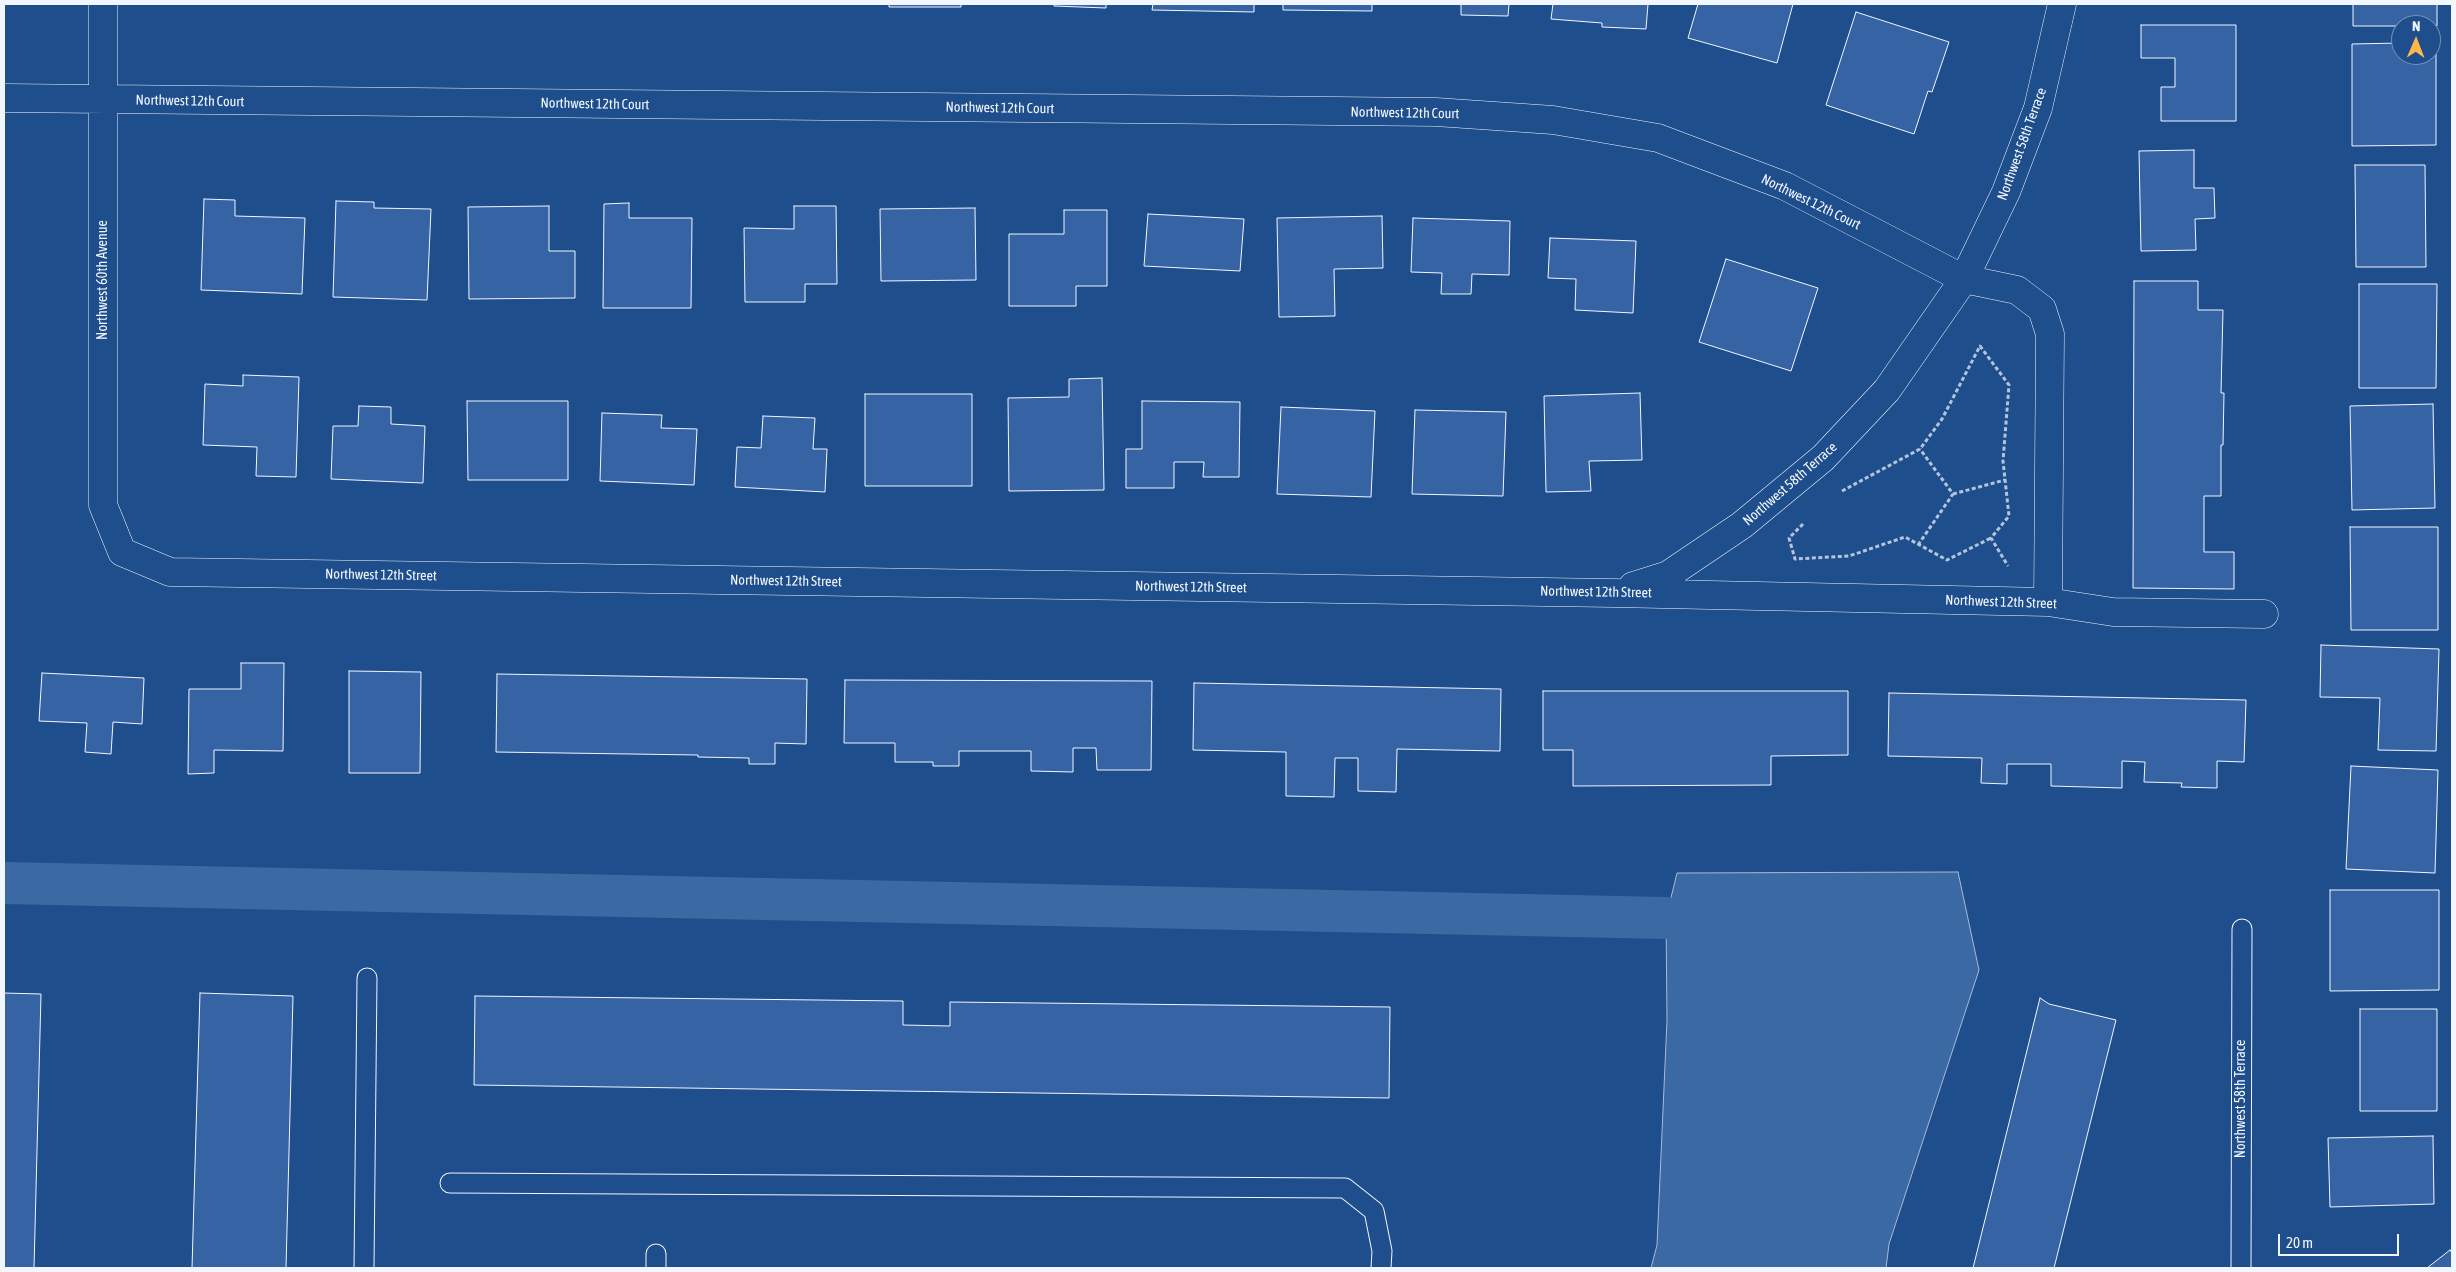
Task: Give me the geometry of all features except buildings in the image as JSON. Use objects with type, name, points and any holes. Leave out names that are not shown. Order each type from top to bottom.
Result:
[{"type":"street","name":"Northwest 60th Avenue","points":[[103,4],[103,505],[122,552]]},
{"type":"street","name":"Northwest 58th Terrace","points":[[1613,593],[1668,575],[1742,525],[1824,458],[1887,390],[1964,279],[2006,192],[2038,108],[2062,4]]},
{"type":"street","name":"Northwest 12th Court","points":[[4,98],[1436,112],[1553,120],[1658,138],[1776,183],[1964,279]]},
{"type":"street","points":[[1964,279],[2016,290],[2042,309],[2050,334],[2048,602]]},
{"type":"street","name":"Northwest 12th Street","points":[[122,552],[170,572],[1613,593],[2048,602],[2113,612],[2264,614]]},
{"type":"lane","name":"Northwest 58th Terrace","points":[[2241,1268],[2242,929]]},
{"type":"lane","points":[[364,1268],[367,978]]},
{"type":"lane","points":[[450,1183],[1345,1188],[1374,1211],[1382,1251],[1381,1268]]},
{"type":"path","points":[[1807,519],[1789,538],[1796,559],[1849,556],[1905,537],[1947,560],[1992,538],[2009,516],[2003,461],[2009,386],[1980,346],[1942,419],[1920,449],[1834,496]]},
{"type":"path","points":[[1920,449],[1953,494]]},
{"type":"path","points":[[1918,545],[1953,494],[2005,480]]},
{"type":"path","points":[[1992,538],[2010,568]]},
{"type":"water","points":[[1958,872],[1979,970],[1889,1244],[1886,1268],[1651,1268],[1657,1245],[1667,1020],[1666,918],[1677,873]]},
{"type":"waterway","points":[[4,883],[1666,918]]}]
